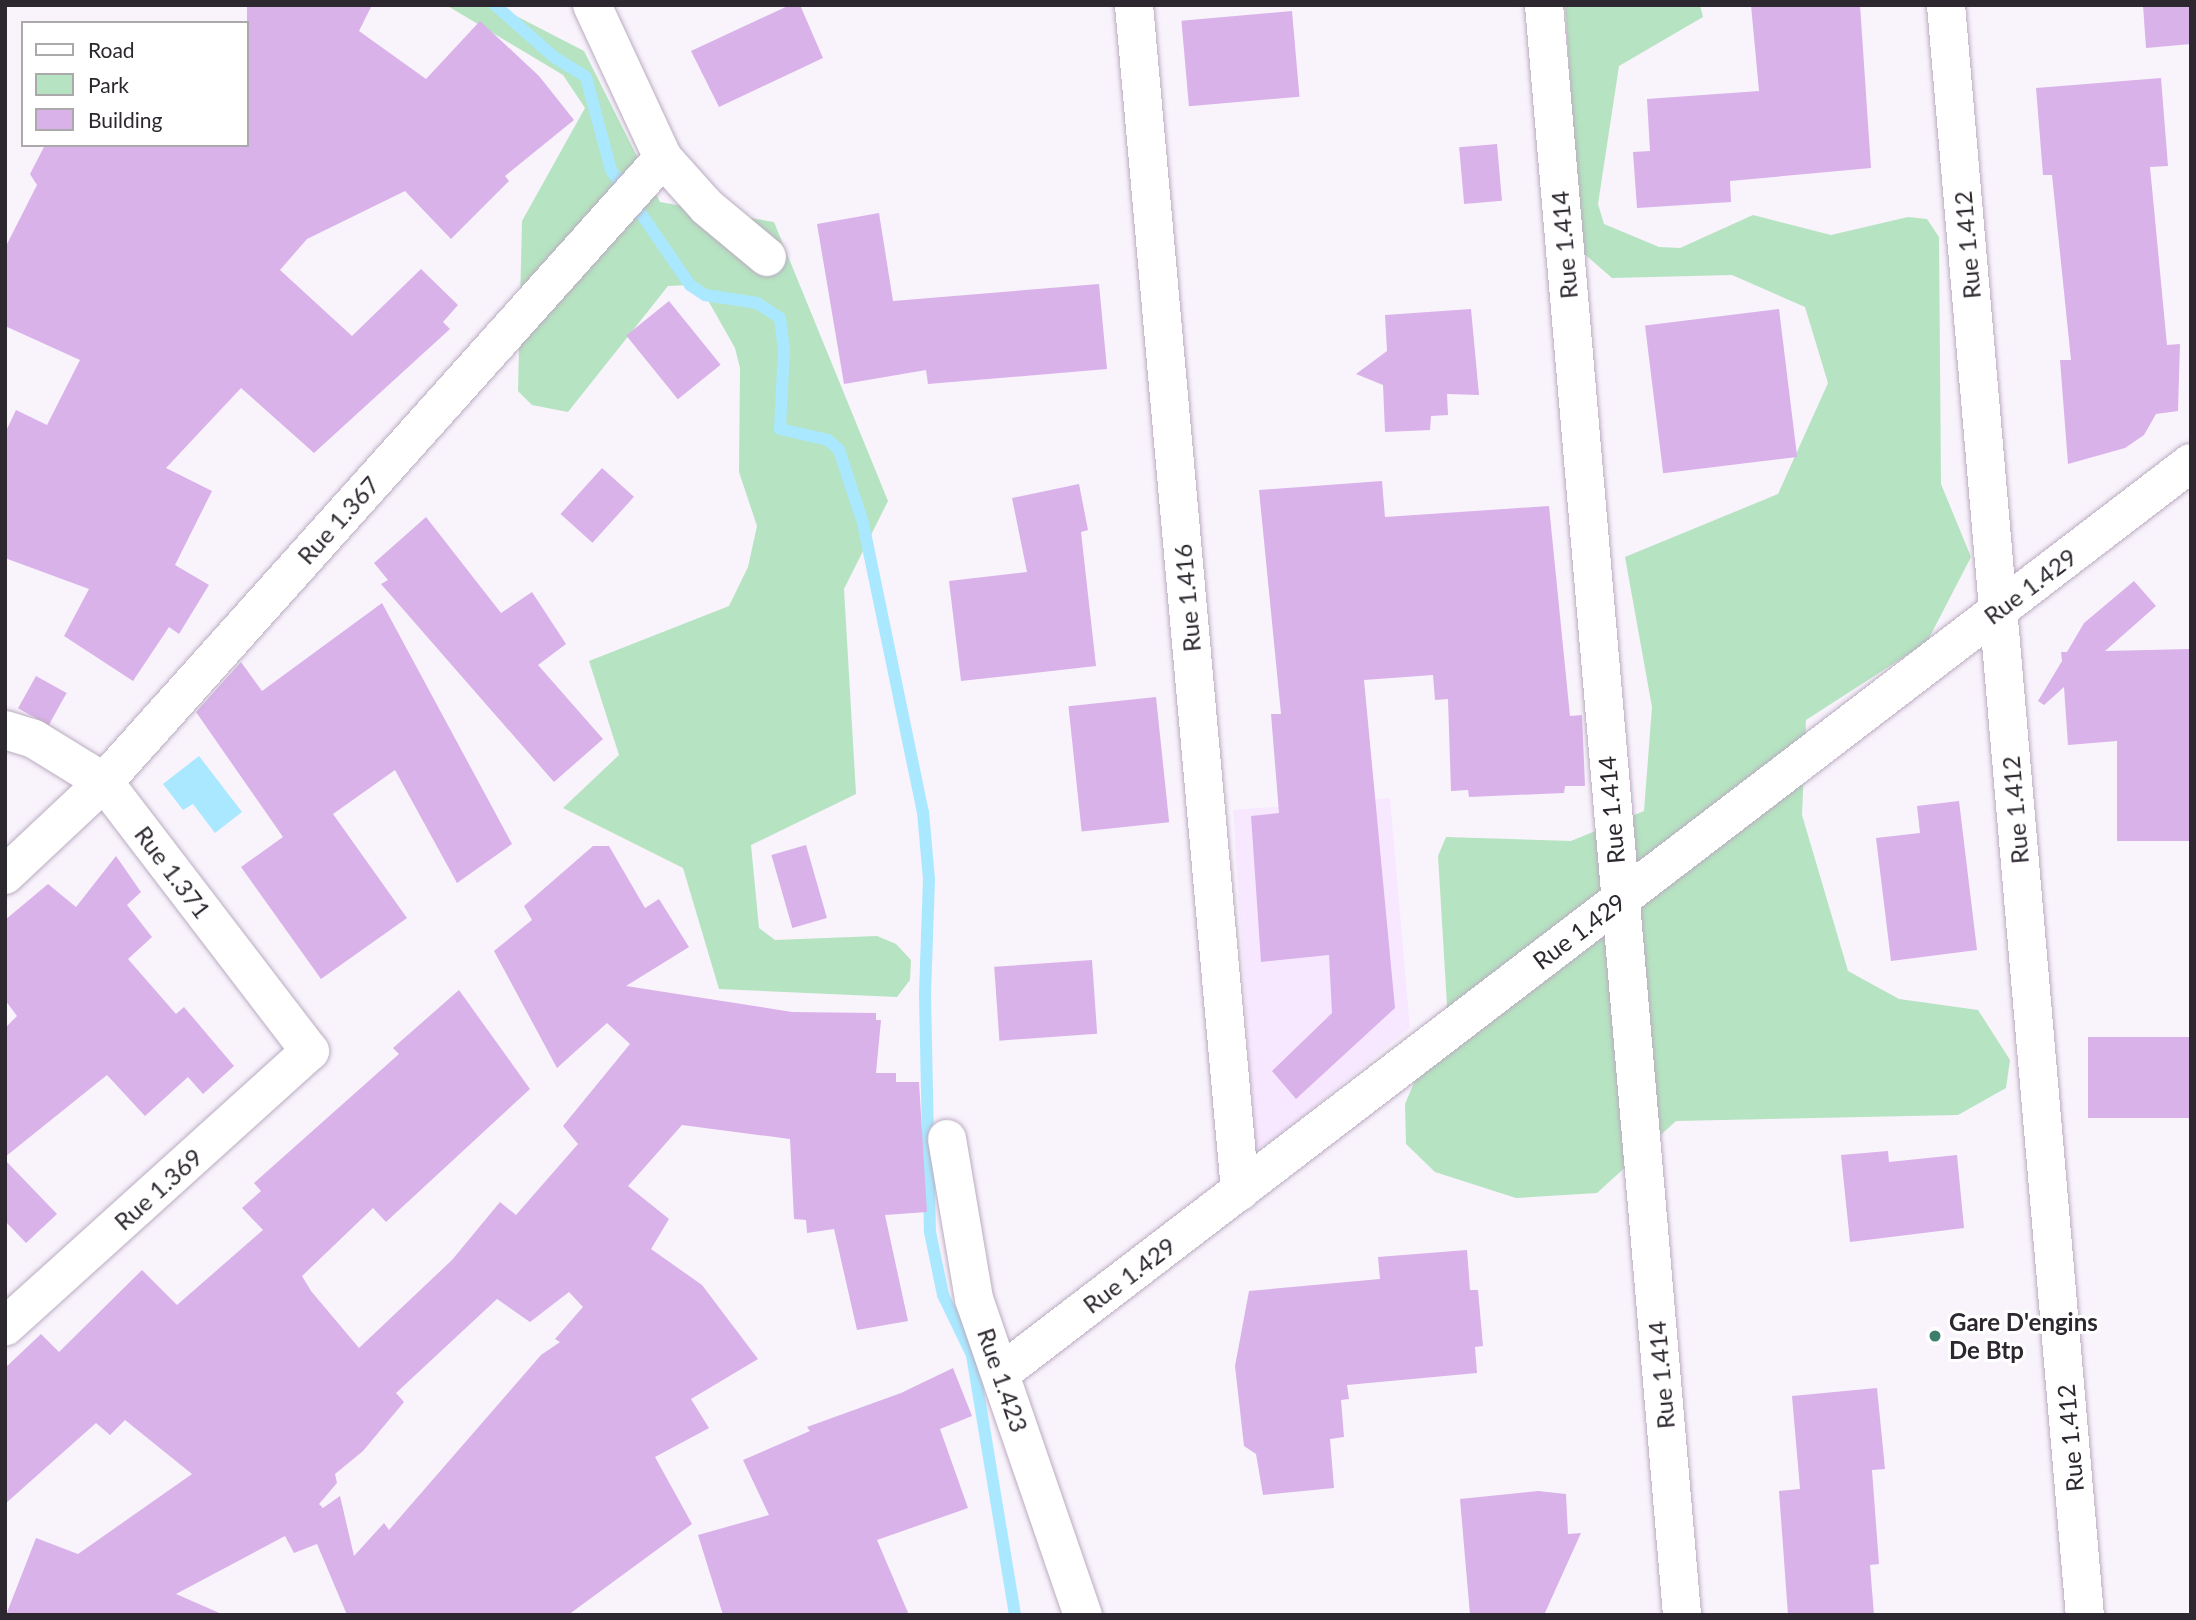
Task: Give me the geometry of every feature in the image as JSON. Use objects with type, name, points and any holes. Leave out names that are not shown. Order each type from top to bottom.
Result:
[{"type":"street","points":[[592,5],[663,158],[707,207],[767,257]]},
{"type":"street","name":"Rue 1.416","points":[[1134,5],[1240,1191]]},
{"type":"street","name":"Rue 1.414","points":[[1544,5],[1618,901],[1682,1615]]},
{"type":"street","name":"Rue 1.412","points":[[1946,5],[2085,1615]]},
{"type":"street","name":"Rue 1.367","points":[[5,875],[104,782],[663,158]]},
{"type":"street","name":"Rue 1.429","points":[[1001,1373],[2191,463]]},
{"type":"street","name":"Rue 1.371","points":[[5,730],[34,739],[104,782],[310,1051]]},
{"type":"street","name":"Rue 1.369","points":[[5,1327],[310,1051]]},
{"type":"street","name":"Rue 1.423","points":[[947,1139],[974,1299],[1083,1615]]},
{"type":"shaded area","points":[[1390,798],[1410,1028],[1283,1133],[1255,1150],[1233,810]]},
{"type":"green space","points":[[446,5],[495,5],[584,51],[660,202],[774,222],[888,501],[844,589],[856,794],[751,845],[759,928],[775,940],[877,936],[896,944],[911,960],[910,980],[897,997],[719,989],[683,868],[563,808],[619,755],[589,661],[729,606],[748,567],[757,526],[739,472],[740,368],[735,348],[705,295],[690,285],[668,286],[568,412],[532,405],[518,391],[522,221],[585,108],[563,75]]},
{"type":"green space","points":[[1565,5],[1700,5],[1703,17],[1619,66],[1598,204],[1604,224],[1659,247],[1680,248],[1753,215],[1831,235],[1908,217],[1927,219],[1939,237],[1941,484],[1971,557],[1927,642],[1806,720],[1802,815],[1848,971],[1899,999],[1978,1010],[2010,1060],[2006,1088],[1958,1115],[1676,1121],[1597,1193],[1516,1198],[1435,1172],[1406,1144],[1405,1104],[1447,1005],[1438,856],[1446,837],[1571,841],[1644,811],[1652,707],[1625,557],[1778,494],[1828,383],[1805,307],[1732,275],[1612,278],[1581,251]]},
{"type":"water","points":[[199,756],[242,812],[215,833],[193,804],[183,810],[163,784]]},
{"type":"building","points":[[247,5],[372,5],[359,31],[426,79],[480,21],[539,76],[574,120],[505,176],[509,181],[451,239],[405,191],[307,239],[280,270],[352,336],[421,269],[458,305],[443,322],[450,329],[314,453],[241,388],[166,468],[212,491],[175,565],[209,585],[179,634],[169,627],[133,681],[64,636],[89,589],[5,558],[5,433],[16,410],[47,425],[80,360],[5,326],[5,248],[37,185],[30,174],[44,147],[248,147]]},
{"type":"building","points":[[790,5],[800,5],[823,58],[719,107],[691,51]]},
{"type":"building","points":[[1751,5],[1860,5],[1871,168],[1730,181],[1731,202],[1637,208],[1633,152],[1650,151],[1647,99],[1759,91]]},
{"type":"building","points":[[2143,5],[2191,5],[2191,44],[2146,48]]},
{"type":"building","points":[[1292,11],[1299,97],[1189,106],[1181,21]]},
{"type":"building","points":[[2161,78],[2168,166],[2150,167],[2167,345],[2180,344],[2178,411],[2156,414],[2144,435],[2125,448],[2068,464],[2060,360],[2071,360],[2052,175],[2043,175],[2036,88]]},
{"type":"building","points":[[1497,144],[1502,201],[1464,204],[1459,147]]},
{"type":"building","points":[[879,213],[893,301],[1099,284],[1107,369],[928,384],[926,370],[844,384],[817,224]]},
{"type":"building","points":[[669,301],[721,365],[678,399],[626,336]]},
{"type":"building","points":[[1471,309],[1479,395],[1447,394],[1448,415],[1431,416],[1430,430],[1385,432],[1383,385],[1356,374],[1387,351],[1385,315]]},
{"type":"building","points":[[1779,309],[1797,457],[1663,473],[1645,325]]},
{"type":"building","points":[[602,468],[634,497],[592,543],[561,514]]},
{"type":"building","points":[[1382,481],[1385,517],[1549,506],[1570,716],[1582,715],[1585,786],[1565,786],[1564,793],[1469,797],[1468,790],[1451,791],[1448,699],[1435,700],[1433,675],[1364,680],[1395,1008],[1296,1099],[1272,1071],[1332,1013],[1329,955],[1261,962],[1251,816],[1279,813],[1271,714],[1281,714],[1259,490]]},
{"type":"building","points":[[1079,484],[1088,530],[1081,532],[1096,666],[961,681],[949,581],[1027,572],[1012,498]]},
{"type":"building","points":[[426,517],[501,613],[532,592],[566,644],[538,665],[603,739],[554,782],[381,584],[388,580],[374,563]]},
{"type":"building","points":[[2134,581],[2156,606],[2105,651],[2191,649],[2191,841],[2117,841],[2117,741],[2068,745],[2064,687],[2044,705],[2038,701],[2062,661],[2061,652],[2067,652],[2084,623]]},
{"type":"building","points":[[382,603],[512,844],[457,883],[395,770],[333,814],[407,918],[321,979],[241,867],[283,837],[196,712],[241,662],[262,691]]},
{"type":"building","points":[[36,676],[67,693],[49,725],[18,708]]},
{"type":"building","points":[[1156,697],[1169,822],[1082,832],[1068,706]]},
{"type":"building","points":[[1959,801],[1977,950],[1891,961],[1876,838],[1920,833],[1917,806]]},
{"type":"building","points":[[806,845],[827,918],[792,928],[771,855]]},
{"type":"building","points":[[593,846],[609,846],[645,908],[659,899],[689,947],[626,986],[792,1012],[876,1013],[876,1020],[881,1020],[876,1073],[896,1073],[896,1082],[919,1082],[927,1212],[885,1215],[908,1321],[857,1330],[834,1229],[807,1233],[806,1220],[794,1219],[790,1139],[682,1125],[628,1186],[669,1219],[651,1249],[702,1285],[758,1359],[691,1399],[709,1428],[655,1457],[692,1524],[568,1615],[347,1615],[317,1544],[294,1553],[285,1536],[176,1594],[224,1615],[6,1615],[36,1538],[78,1554],[192,1474],[125,1420],[110,1435],[96,1423],[5,1504],[5,1368],[41,1334],[59,1352],[142,1270],[177,1305],[263,1230],[242,1208],[261,1191],[254,1183],[399,1054],[393,1048],[459,990],[530,1089],[386,1222],[373,1208],[302,1276],[311,1291],[359,1348],[452,1260],[500,1202],[516,1215],[578,1144],[563,1126],[630,1044],[607,1023],[557,1068],[494,951],[532,920],[524,906]],"holes":[[[569,1292],[583,1307],[555,1339],[560,1342],[541,1355],[389,1530],[384,1523],[354,1556],[340,1496],[323,1508],[319,1504],[337,1483],[335,1474],[363,1451],[404,1402],[396,1393],[497,1299],[530,1322]]]},
{"type":"building","points":[[116,856],[141,892],[127,905],[152,937],[128,959],[176,1014],[184,1007],[234,1066],[203,1094],[188,1077],[145,1116],[107,1075],[5,1157],[5,1028],[17,1016],[5,1000],[5,920],[48,884],[76,907]]},
{"type":"building","points":[[1092,960],[1097,1034],[999,1041],[994,967]]},
{"type":"building","points":[[2088,1037],[2191,1037],[2191,1118],[2088,1118]]},
{"type":"building","points":[[1888,1151],[1889,1162],[1957,1155],[1964,1228],[1850,1242],[1841,1155]]},
{"type":"building","points":[[5,1160],[57,1214],[26,1243],[5,1221]]},
{"type":"building","points":[[1467,1250],[1470,1290],[1478,1290],[1483,1346],[1475,1347],[1477,1373],[1347,1385],[1349,1399],[1341,1400],[1344,1437],[1330,1439],[1334,1488],[1263,1495],[1256,1454],[1244,1446],[1235,1366],[1249,1291],[1380,1279],[1378,1257]]},
{"type":"building","points":[[953,1368],[972,1416],[940,1429],[968,1508],[877,1540],[909,1615],[723,1615],[698,1535],[769,1515],[743,1460],[810,1431],[807,1427],[901,1393]]},
{"type":"building","points":[[1877,1388],[1885,1469],[1872,1470],[1879,1564],[1870,1565],[1874,1615],[1788,1615],[1779,1491],[1800,1489],[1792,1396]]},
{"type":"building","points":[[1538,1491],[1566,1494],[1568,1534],[1581,1533],[1544,1615],[1470,1615],[1460,1499]]},
{"type":"waterway","points":[[495,5],[554,57],[586,77],[611,170],[690,285],[705,295],[757,303],[780,318],[784,349],[780,429],[828,440],[839,450],[863,523],[923,812],[929,879],[925,996],[930,1232],[943,1295],[972,1355],[1015,1615]]},
{"type":"place","name":"Gare D'engins De Btp","points":[[1935,1336]]}]
